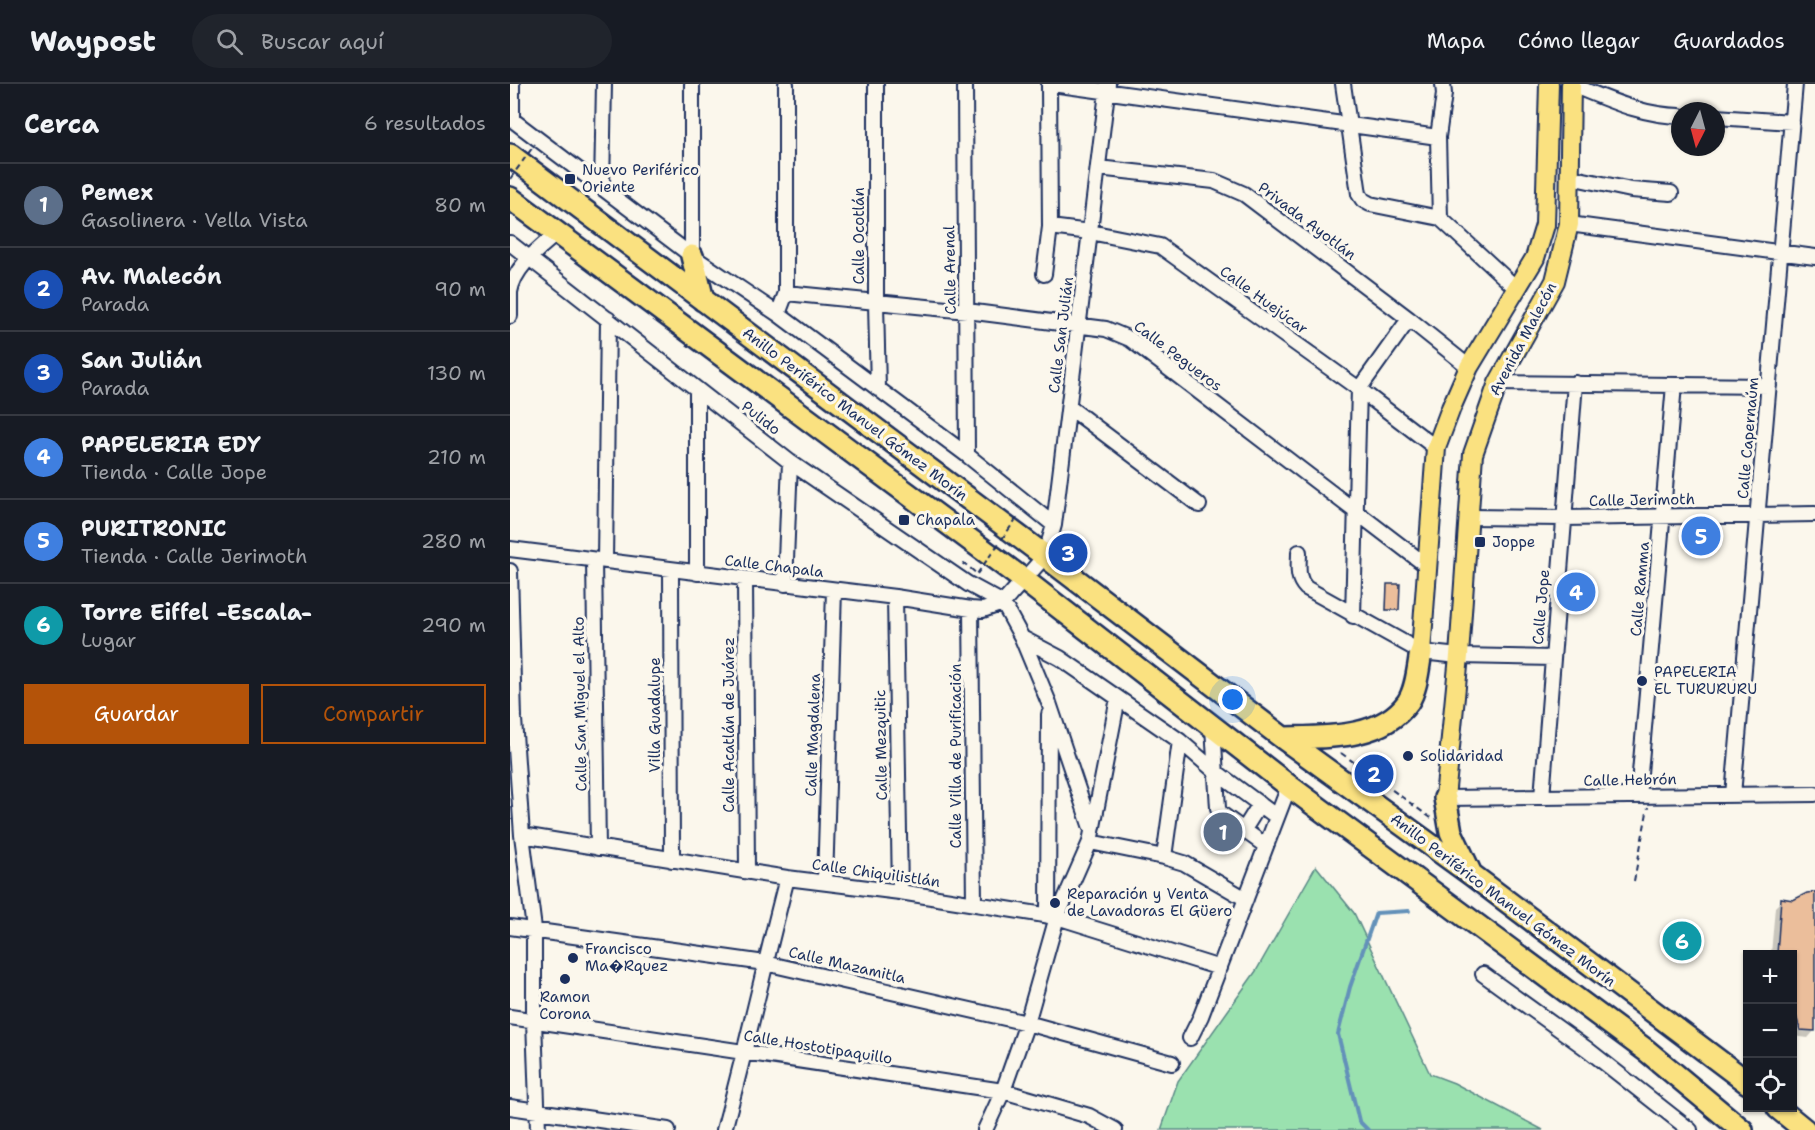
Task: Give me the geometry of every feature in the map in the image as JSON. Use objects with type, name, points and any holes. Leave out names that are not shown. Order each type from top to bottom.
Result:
[{"type":"highway","name":"Anillo Periférico Manuel Gómez Morín","points":[[510,156],[1045,556],[1283,738],[1472,875],[1743,1079]]},
{"type":"highway","points":[[510,198],[1024,580],[1289,786],[1647,1051],[1742,1130]]},
{"type":"highway","points":[[692,256],[703,300]]},
{"type":"highway","name":"Avenida Malecón","points":[[1283,738],[1320,737],[1377,727],[1395,716],[1409,700],[1416,681],[1421,652]]},
{"type":"highway","name":"Avenida Malecón","points":[[1445,798],[1451,832],[1472,875]]},
{"type":"highway","points":[[1784,1112],[1805,1130]]},
{"type":"main road","name":"Avenida Malecón","points":[[1421,652],[1436,448],[1450,408],[1469,368],[1535,258],[1545,225],[1549,84]]},
{"type":"main road","name":"Avenida Malecón","points":[[1445,798],[1459,656],[1473,454],[1498,382],[1555,281],[1569,224],[1571,148],[1576,85]]},
{"type":"street","points":[[512,84],[511,119],[692,256],[778,314],[967,455],[1054,525]]},
{"type":"street","points":[[602,188],[604,84]]},
{"type":"street","points":[[692,84],[692,256]]},
{"type":"street","points":[[778,314],[786,293],[786,84]]},
{"type":"street","name":"Calle Ocotlán","points":[[876,84],[878,389]]},
{"type":"street","name":"Calle Arenal","points":[[965,84],[967,455]]},
{"type":"street","points":[[1044,274],[1050,227],[1051,84],[1108,87],[1438,137]]},
{"type":"street","points":[[1343,84],[1359,194],[1363,200],[1370,204],[1440,218],[1517,289]]},
{"type":"street","points":[[1440,218],[1438,137],[1444,94],[1443,84]]},
{"type":"street","name":"Calle Capernaúm","points":[[1733,795],[1795,84]]},
{"type":"street","points":[[1576,85],[1636,110],[1671,116]]},
{"type":"street","name":"Calle San Julián","points":[[1024,580],[1045,556],[1054,525],[1108,87]]},
{"type":"street","points":[[1725,118],[1792,122]]},
{"type":"street","name":"Privada Ayotlán","points":[[1098,168],[1214,181],[1244,194],[1409,319],[1469,368]]},
{"type":"street","points":[[1570,177],[1631,190],[1671,194]]},
{"type":"street","points":[[1569,224],[1815,257]]},
{"type":"street","name":"Calle Huejúcar","points":[[1050,227],[1090,232],[1160,246],[1359,389],[1436,448]]},
{"type":"street","points":[[510,316],[510,291],[515,277],[530,257],[557,233]]},
{"type":"street","name":"Pulido","points":[[510,243],[790,462],[968,584],[1003,603]]},
{"type":"street","name":"Calle Pegueros","points":[[786,293],[968,311],[1106,329],[1130,339],[1427,566]]},
{"type":"street","name":"Calle San Miguel el Alto","points":[[598,848],[600,561],[608,319]]},
{"type":"street","points":[[1353,616],[1359,389],[1409,319]]},
{"type":"street","points":[[1498,382],[1769,386]]},
{"type":"street","name":"Calle Jope","points":[[1542,797],[1575,383]]},
{"type":"street","name":"Calle Ramma","points":[[1644,796],[1662,516],[1674,384]]},
{"type":"street","points":[[697,389],[697,573]]},
{"type":"street","points":[[1069,407],[1199,505]]},
{"type":"street","points":[[784,584],[790,462]]},
{"type":"street","name":"Calle Jerimoth","points":[[1469,517],[1564,518],[1815,514]]},
{"type":"street","name":"Calle Chapala","points":[[510,549],[895,597],[971,609],[983,610],[1003,603]]},
{"type":"street","points":[[1299,552],[1298,574],[1300,582],[1306,588],[1421,652],[1459,656],[1553,658]]},
{"type":"street","name":"Villa Guadalupe","points":[[671,570],[672,860]]},
{"type":"street","points":[[510,572],[512,719],[522,836],[534,929],[534,1021],[538,1130]]},
{"type":"street","name":"Calle Acatlán de Juárez","points":[[745,579],[747,870]]},
{"type":"street","points":[[1024,580],[1003,603],[1023,638],[1049,703],[1091,828]]},
{"type":"street","name":"Calle Magdalena","points":[[825,882],[834,590]]},
{"type":"street","name":"Calle Mezquitic","points":[[895,597],[900,892]]},
{"type":"street","name":"Calle Villa de Purificación","points":[[971,609],[974,903]]},
{"type":"street","points":[[1023,638],[1060,658],[1180,741],[1216,772],[1277,817]]},
{"type":"street","points":[[1052,916],[1090,843],[1091,828],[1118,698]]},
{"type":"street","points":[[985,1130],[1003,1091],[1028,1023],[1052,916],[1049,703]]},
{"type":"street","points":[[1214,727],[1220,813],[1266,846]]},
{"type":"street","points":[[1164,857],[1180,741]]},
{"type":"street","points":[[1190,1038],[1220,968],[1289,786]]},
{"type":"street","name":"Calle Hebrón","points":[[1445,798],[1815,794]]},
{"type":"street","points":[[1243,831],[1260,804]]},
{"type":"street","name":"Calle Chiquilistlán","points":[[522,836],[787,878],[900,892],[1052,916],[1220,968]]},
{"type":"street","points":[[1090,843],[1184,863],[1246,899]]},
{"type":"street","points":[[724,1130],[746,1053],[765,963],[787,878]]},
{"type":"street","name":"Calle Mazamitla","points":[[510,927],[765,963],[1028,1023],[1172,1063]]},
{"type":"street","points":[[1483,974],[1587,1049],[1690,1130]]},
{"type":"street","name":"Calle Hostotipaquillo","points":[[510,1017],[1003,1091],[1089,1116],[1115,1130]]},
{"type":"street","points":[[510,1107],[668,1130]]},
{"type":"path","points":[[510,179],[535,144]]},
{"type":"path","points":[[977,573],[1019,515]]},
{"type":"path","points":[[1320,737],[1451,832]]},
{"type":"path","points":[[1634,881],[1644,796]]},
{"type":"green space","points":[[1316,866],[1354,913],[1430,1074],[1454,1083],[1543,1130],[1161,1130],[1178,1081],[1256,971]]},
{"type":"building","points":[[1387,584],[1400,584],[1399,610],[1386,610]]},
{"type":"building","points":[[1221,825],[1231,832],[1218,851],[1207,843]]},
{"type":"building","points":[[1815,892],[1815,1031],[1800,1030],[1797,1019],[1797,950],[1777,950],[1781,898],[1793,900]]},
{"type":"waterway","points":[[1368,1130],[1359,1121],[1338,1034],[1350,987],[1376,913],[1409,911]]},
{"type":"place","name":"Nuevo Periférico Oriente","points":[[570,179]]},
{"type":"place","name":"Chapala","points":[[904,520]]},
{"type":"place","name":"PURITRONIC","points":[[1701,536]]},
{"type":"place","name":"Joppe","points":[[1480,542]]},
{"type":"place","name":"San Julián","points":[[1068,553]]},
{"type":"place","name":"PAPELERIA EDY","points":[[1576,592]]},
{"type":"place","name":"PAPELERIA EL TURURURU","points":[[1642,681]]},
{"type":"place","name":"Solidaridad","points":[[1408,756]]},
{"type":"place","name":"Av. Malecón","points":[[1374,774]]},
{"type":"place","name":"Pemex","points":[[1223,832]]},
{"type":"place","name":"Reparación y Venta de Lavadoras El Güero","points":[[1055,903]]},
{"type":"place","name":"Torre Eiffel -Escala-","points":[[1682,941]]},
{"type":"place","name":"Francisco Ma�Rquez","points":[[573,958]]},
{"type":"place","name":"Ramon Corona","points":[[565,979]]}]
